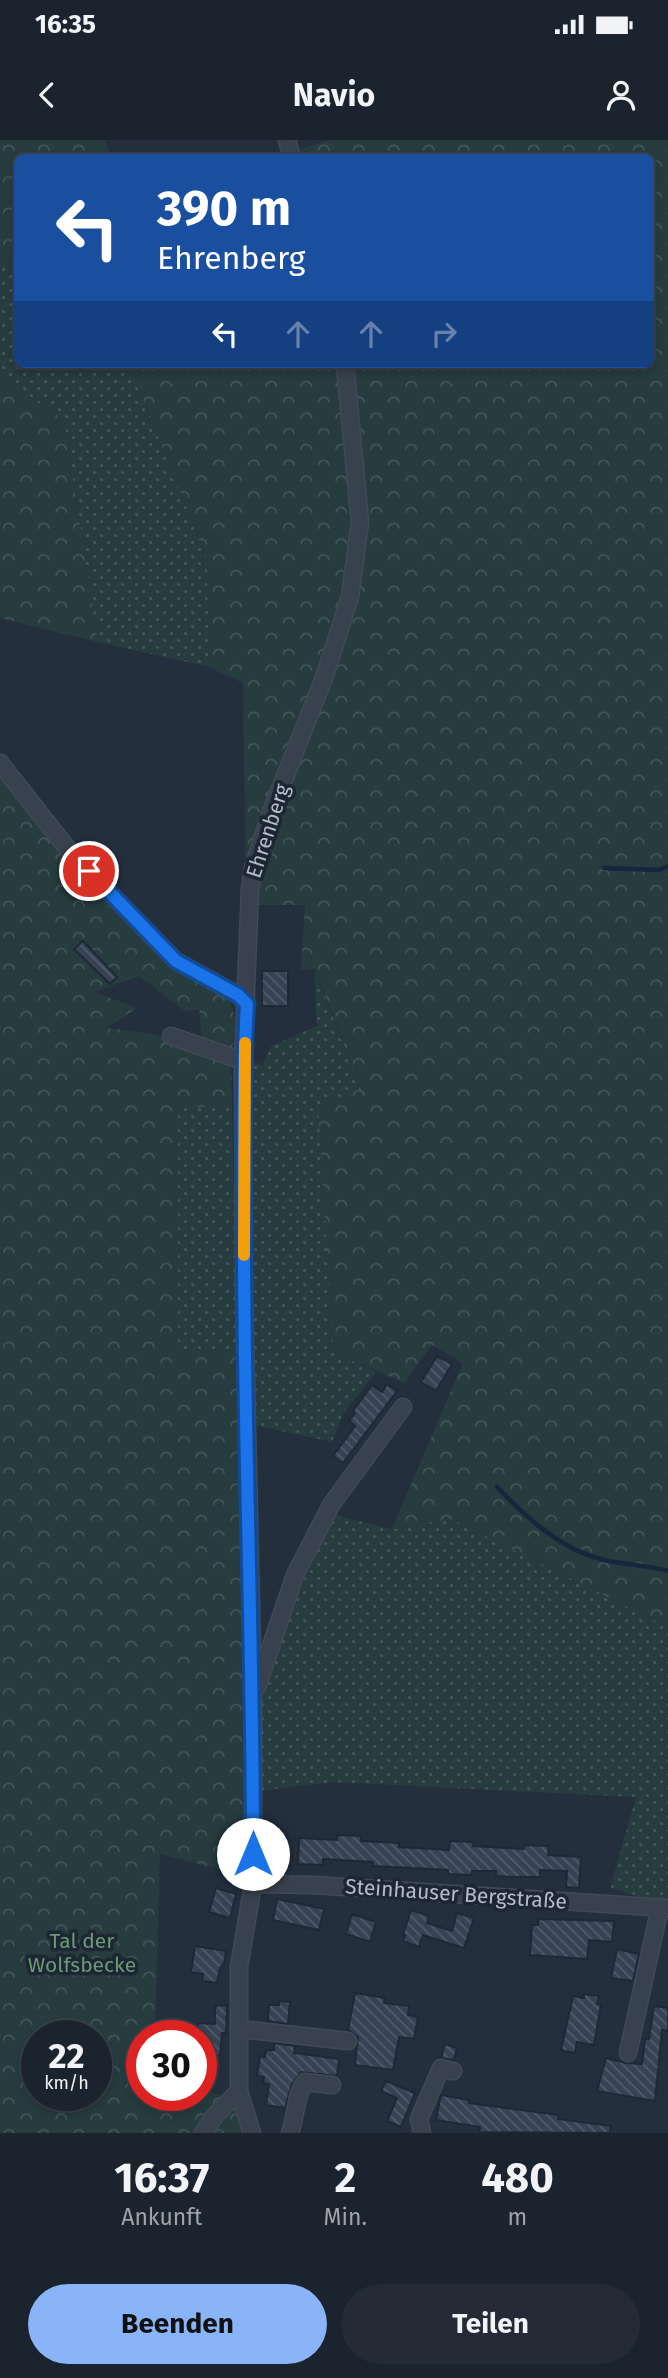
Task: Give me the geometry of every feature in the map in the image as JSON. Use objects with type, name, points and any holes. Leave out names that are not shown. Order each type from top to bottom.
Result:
[{"type":"street","name":"Ehrenberg","points":[[252,2133],[239,2091],[239,1968],[253,1883],[253,1699],[244,1291],[243,1061],[250,889],[253,868],[271,813],[324,678],[350,597],[360,522],[345,368]]},
{"type":"street","points":[[0,764],[71,853],[176,961],[238,995],[247,1004]]},
{"type":"street","points":[[171,1035],[243,1061]]},
{"type":"street","points":[[253,1699],[301,1563],[331,1505],[403,1407]]},
{"type":"street","name":"Steinhauser Bergstraße","points":[[253,1883],[664,1908],[628,2053]]},
{"type":"street","points":[[241,2029],[348,2041]]},
{"type":"street","points":[[422,2133],[419,2119],[441,2068],[453,2071]]},
{"type":"street","points":[[290,2133],[295,2121],[300,2088],[305,2082],[332,2085]]},
{"type":"street","points":[[203,2133],[213,2118],[239,2091]]},
{"type":"green space","points":[[0,140],[105,140],[109,153],[196,154],[14,154],[14,267],[0,258]]},
{"type":"green space","points":[[329,140],[668,140],[668,1627],[451,1519],[392,1529],[463,1363],[432,1345],[404,1383],[333,1352],[318,1105],[361,1089],[315,969],[301,970],[305,905],[254,905],[246,900],[243,683],[209,667],[207,559],[136,382],[126,368],[654,368],[654,154],[286,154]]},
{"type":"green space","points":[[0,258],[14,267],[14,368],[126,368],[136,382],[207,559],[209,667],[98,642],[64,420],[0,378]]},
{"type":"green space","points":[[0,378],[64,420],[98,642],[0,618]]},
{"type":"green space","name":"Tal der Wolfsbecke","points":[[0,758],[115,899],[229,997],[233,1010],[232,1049],[202,1038],[199,1009],[185,1011],[139,976],[94,992],[137,1008],[106,1028],[153,1034],[198,1053],[228,1061],[231,1067],[232,1107],[178,1107],[178,1353],[237,1351],[246,1876],[160,1854],[155,2020],[126,2020],[126,2111],[217,2111],[217,2094],[235,2100],[245,2133],[0,2133]]},
{"type":"green space","points":[[314,969],[361,1089],[333,1352],[376,1372],[343,1414],[332,1442],[254,1425],[248,1060],[263,1065],[271,1046],[317,1026]]},
{"type":"green space","points":[[178,1106],[232,1107],[237,1351],[178,1354]]},
{"type":"green space","points":[[335,1515],[392,1529],[450,1518],[668,1627],[668,1905],[610,1888],[636,1797],[332,1782],[258,1791],[259,1696],[305,1577]]},
{"type":"building","points":[[83,941],[117,977],[110,984],[74,949]]},
{"type":"building","points":[[262,971],[288,971],[288,1006],[262,1006]]},
{"type":"building","points":[[437,1356],[452,1364],[436,1391],[421,1382]]},
{"type":"building","points":[[387,1384],[397,1391],[343,1463],[333,1456],[355,1426],[349,1421],[355,1413],[353,1411],[372,1385],[382,1392]]},
{"type":"building","points":[[337,1835],[361,1836],[361,1841],[399,1843],[399,1847],[449,1850],[450,1841],[474,1842],[473,1846],[524,1849],[524,1845],[549,1846],[548,1855],[581,1857],[579,1888],[566,1887],[567,1871],[540,1870],[540,1877],[509,1877],[496,1876],[496,1871],[472,1871],[472,1875],[448,1874],[448,1870],[373,1866],[373,1862],[323,1859],[323,1865],[298,1864],[299,1838],[337,1840]]},
{"type":"building","points":[[216,1888],[236,1894],[230,1918],[209,1912]]},
{"type":"building","points":[[277,1899],[324,1909],[319,1930],[273,1920]]},
{"type":"building","points":[[411,1910],[429,1916],[427,1923],[452,1931],[457,1913],[474,1918],[464,1948],[423,1935],[419,1947],[403,1941]]},
{"type":"building","points":[[352,1914],[376,1922],[370,1942],[346,1934]]},
{"type":"building","points":[[538,1919],[614,1921],[612,1942],[589,1940],[587,1959],[530,1955],[532,1925],[538,1925]]},
{"type":"building","points":[[195,1946],[226,1951],[217,1983],[202,1981],[203,1974],[191,1972]]},
{"type":"building","points":[[617,1949],[639,1954],[633,1981],[611,1978]]},
{"type":"building","points":[[355,1993],[385,1998],[384,2003],[409,2006],[408,2015],[418,2017],[414,2039],[399,2037],[393,2070],[355,2065],[358,2037],[348,2030]]},
{"type":"building","points":[[584,1994],[599,1996],[597,2004],[601,2005],[594,2045],[577,2042],[575,2053],[561,2050],[573,1996],[584,1998]]},
{"type":"building","points":[[279,2001],[290,2002],[288,2024],[268,2021],[269,2005],[279,2005]]},
{"type":"building","points":[[227,2005],[226,2033],[222,2033],[220,2056],[217,2056],[215,2006]]},
{"type":"building","points":[[654,2006],[668,2008],[668,2031],[662,2030],[655,2101],[597,2091],[606,2058],[642,2064],[645,2039],[649,2039]]},
{"type":"building","points":[[274,2043],[295,2046],[294,2053],[339,2059],[337,2076],[301,2072],[292,2084],[285,2108],[266,2105],[269,2084],[263,2083],[264,2077],[257,2076],[260,2056],[265,2057],[266,2050],[274,2050]]},
{"type":"building","points":[[445,2044],[457,2048],[454,2060],[441,2058]]},
{"type":"building","points":[[386,2081],[415,2093],[401,2127],[387,2121],[397,2098],[381,2091]]},
{"type":"building","points":[[441,2095],[469,2100],[469,2103],[559,2115],[558,2119],[611,2126],[610,2133],[479,2132],[480,2127],[436,2120]]},
{"type":"waterway","points":[[604,868],[659,870],[668,866]]},
{"type":"waterway","points":[[497,1487],[533,1521],[573,1549],[604,1560],[668,1571]]},
{"type":"slow traffic","points":[[244,1255],[245,1043]]},
{"type":"route","points":[[89,871],[176,961],[238,995],[247,1004],[243,1061],[244,1291],[253,1699],[253,1854]]}]
